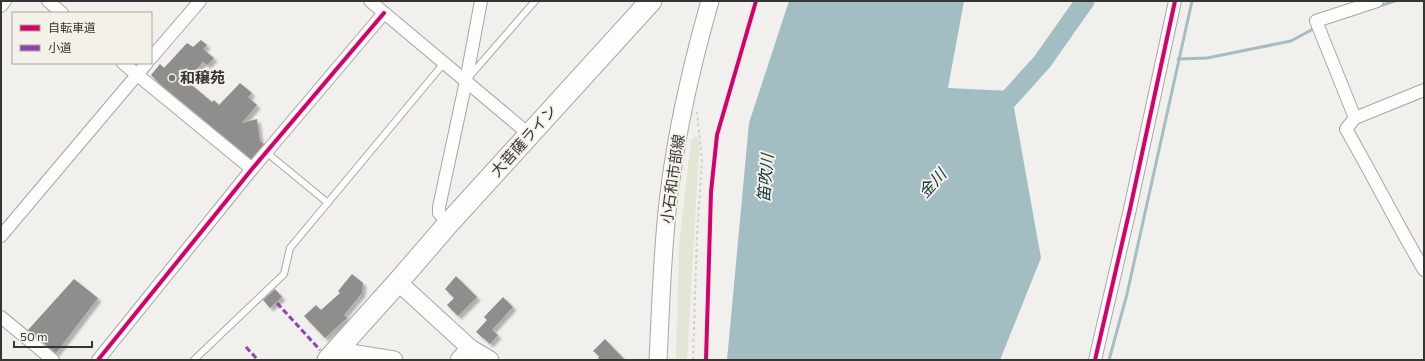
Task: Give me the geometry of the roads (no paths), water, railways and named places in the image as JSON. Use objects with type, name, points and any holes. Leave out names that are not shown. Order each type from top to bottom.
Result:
[{"type":"highway","name":"大菩薩ライン","points":[[333,355],[448,224],[651,1]]},
{"type":"main road","name":"小石和市部線","points":[[658,360],[669,194],[683,106],[710,1]]},
{"type":"main road","points":[[398,282],[465,354],[490,360]]},
{"type":"main road","points":[[333,355],[394,360]]},
{"type":"street","points":[[1,6],[5,1]]},
{"type":"street","points":[[48,1],[61,12]]},
{"type":"street","points":[[152,57],[200,1]]},
{"type":"street","points":[[370,1],[530,135]]},
{"type":"street","points":[[448,224],[439,213],[438,207],[466,81],[481,1]]},
{"type":"street","points":[[1095,360],[1130,209],[1175,1]]},
{"type":"street","points":[[1355,118],[1316,20],[1377,1]]},
{"type":"street","points":[[98,360],[266,152],[384,13]]},
{"type":"street","points":[[124,64],[252,169]]},
{"type":"street","points":[[1,236],[146,64]]},
{"type":"street","points":[[1423,268],[1346,129],[1355,118],[1424,90]]},
{"type":"street","points":[[1,317],[53,360]]},
{"type":"lane","points":[[466,81],[535,1]]},
{"type":"lane","points":[[194,360],[284,274],[290,248],[444,63]]},
{"type":"lane","points":[[266,152],[328,203]]},
{"type":"water","name":"笛吹川","points":[[789,1],[964,1],[948,88],[1011,91],[1041,258],[1000,360],[727,360],[749,123]]},
{"type":"waterway","name":"金川","points":[[995,114],[1042,62],[1085,1]]},
{"type":"waterway","points":[[1109,360],[1127,294],[1192,1]]},
{"type":"waterway","points":[[1379,6],[1395,1]]},
{"type":"waterway","points":[[1178,59],[1207,58],[1291,41],[1315,28]]},
{"type":"place","name":"和穣苑","points":[[172,78]]}]
